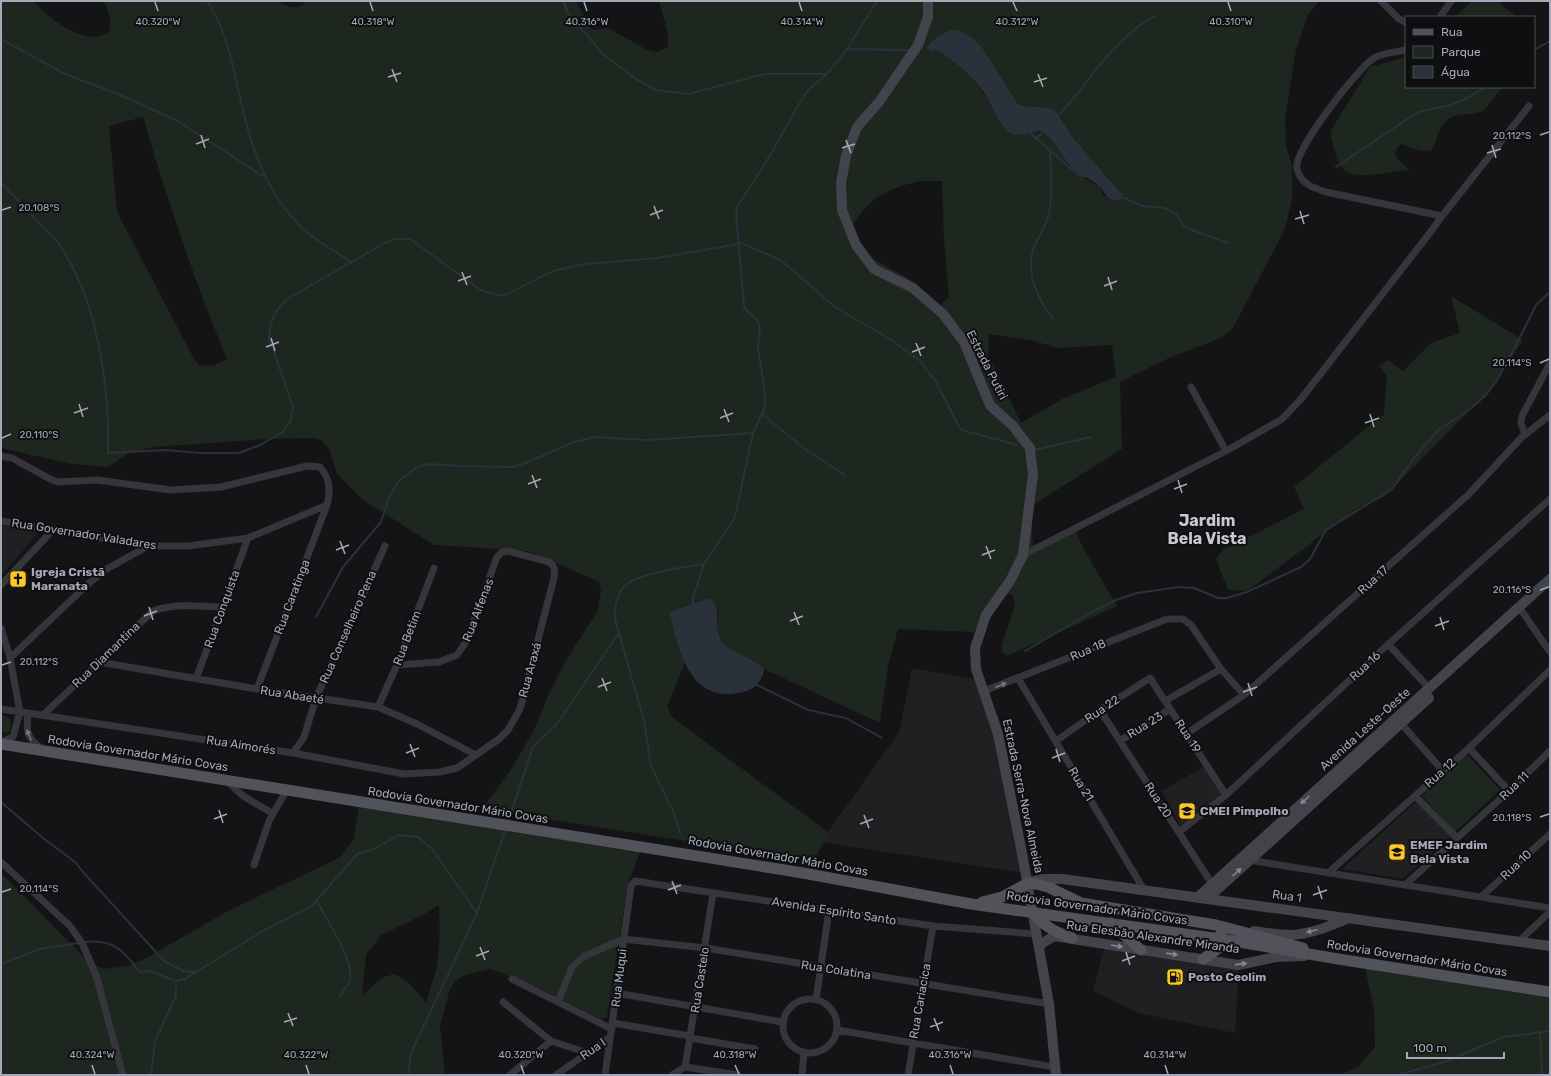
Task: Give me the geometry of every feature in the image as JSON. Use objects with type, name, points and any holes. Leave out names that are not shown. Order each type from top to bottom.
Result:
[{"type":"main road","name":"Rodovia Governador Mário Covas","points":[[1,743],[286,791],[803,873],[971,904],[1111,922],[1550,992]]},
{"type":"main road","points":[[971,904],[1002,897],[1028,883],[1048,887],[1065,897],[1081,903],[1216,925],[1290,943],[1338,959]]},
{"type":"main road","points":[[1032,911],[1049,929],[1072,938]]},
{"type":"main road","points":[[1111,922],[1141,950]]},
{"type":"main road","points":[[1203,959],[1219,948],[1221,931],[1216,925]]},
{"type":"street","name":"Estrada Putiri","points":[[928,1],[928,17],[918,45],[879,102],[857,127],[846,156],[841,183],[842,210],[856,245],[874,269],[913,288],[943,314],[964,342],[990,405],[1013,426],[1030,448],[1033,474],[1023,555],[1010,581],[986,615],[975,648],[976,669],[984,691]]},
{"type":"street","points":[[1381,1],[1398,18],[1405,22]]},
{"type":"street","points":[[1441,16],[1451,1]]},
{"type":"street","points":[[1405,50],[1372,59],[1343,91],[1306,141],[1298,155],[1296,168],[1304,183],[1312,188],[1442,216]]},
{"type":"street","points":[[1023,555],[1226,451],[1282,419],[1301,399],[1442,216],[1530,106]]},
{"type":"street","points":[[1525,435],[1522,416],[1550,363]]},
{"type":"street","points":[[1191,387],[1226,451]]},
{"type":"street","name":"Rua 17","points":[[1186,734],[1244,695],[1469,494],[1525,435],[1550,415]]},
{"type":"street","name":"Rua Caratinga","points":[[1,456],[12,458],[58,482],[97,480],[171,490],[221,487],[315,465],[320,467],[324,471],[329,483],[330,496],[258,690]]},
{"type":"street","name":"Rua 16","points":[[1179,832],[1226,795],[1388,644],[1550,499]]},
{"type":"street","name":"Rua Governador Valadares","points":[[1,521],[52,531],[148,546],[188,546],[248,538],[327,505]]},
{"type":"street","points":[[1,585],[52,531]]},
{"type":"street","name":"Rua Conquista","points":[[196,679],[248,538]]},
{"type":"street","points":[[10,658],[69,600],[99,575],[148,546]]},
{"type":"street","name":"Rua Conselheiro Pena","points":[[293,753],[304,737],[316,698],[385,546]]},
{"type":"street","name":"Rua Alfenas","points":[[397,665],[439,662],[457,655],[466,642],[497,557],[502,552],[508,551],[549,562],[554,568]]},
{"type":"street","name":"Rua Betim","points":[[378,707],[397,665],[434,568]]},
{"type":"street","name":"Rua Araxá","points":[[476,755],[508,730],[520,709],[554,578],[554,568]]},
{"type":"street","name":"Avenida Leste-Oeste","points":[[1203,898],[1521,609],[1550,579]]},
{"type":"street","name":"Avenida Leste-Oeste","points":[[1399,721],[1429,688],[1521,609],[1550,587]]},
{"type":"street","name":"Rua Diamantina","points":[[43,715],[153,611],[165,607],[180,605],[222,607]]},
{"type":"street","points":[[1521,609],[1550,652]]},
{"type":"street","name":"Rua 18","points":[[984,691],[1167,620],[1183,619],[1191,625],[1221,669]]},
{"type":"street","points":[[1,628],[24,713],[27,734],[30,740],[43,751]]},
{"type":"street","points":[[1388,644],[1429,688]]},
{"type":"street","name":"Rua Abaeté","points":[[99,662],[258,690],[378,707],[417,724],[476,755]]},
{"type":"street","points":[[1165,701],[1221,669],[1244,695]]},
{"type":"street","name":"Rua 12","points":[[1328,873],[1469,748],[1550,670]]},
{"type":"street","name":"Rua 21","points":[[1018,678],[1144,890]]},
{"type":"street","name":"Rua 19","points":[[1150,678],[1226,795]]},
{"type":"street","name":"Rua 22","points":[[1056,741],[1100,710],[1150,678]]},
{"type":"street","name":"Estrada Serra-Nova Almeida","points":[[984,691],[998,734],[1028,883]]},
{"type":"street","name":"Rua Aimorés","points":[[1,709],[293,753],[404,774],[434,772],[457,768],[476,755]]},
{"type":"street","name":"Rua 20","points":[[1100,710],[1214,887]]},
{"type":"street","name":"Rua 23","points":[[1120,741],[1170,710]]},
{"type":"street","points":[[1,743],[13,736],[24,713]]},
{"type":"street","points":[[1399,721],[1443,771]]},
{"type":"street","points":[[1469,748],[1509,791]]},
{"type":"street","name":"Rua 11","points":[[1405,885],[1509,791],[1550,751]]},
{"type":"street","points":[[226,781],[243,796],[272,813]]},
{"type":"street","points":[[254,865],[272,813],[286,791]]},
{"type":"street","points":[[1415,796],[1458,838]]},
{"type":"street","name":"Rua 10","points":[[1482,896],[1550,834]]},
{"type":"street","points":[[1246,858],[1328,873],[1482,896],[1550,908]]},
{"type":"street","points":[[1,862],[70,926],[82,943],[96,974],[123,1075]]},
{"type":"street","name":"Rua 1","points":[[1028,883],[1052,878],[1550,946]]},
{"type":"street","points":[[1065,897],[1064,886],[1067,880]]},
{"type":"street","name":"Avenida Espírito Santo","points":[[633,882],[639,881],[713,894],[933,926],[1036,934]]},
{"type":"street","name":"Rua Muqui","points":[[605,1075],[633,882]]},
{"type":"street","points":[[837,1030],[913,1042],[1055,1071],[1049,1004],[1038,949],[1028,883]]},
{"type":"street","name":"Rua Castelo","points":[[685,1067],[706,948],[713,894]]},
{"type":"street","points":[[816,1000],[828,910]]},
{"type":"street","points":[[1518,942],[1550,912]]},
{"type":"street","points":[[1237,930],[1291,935],[1323,929],[1349,918]]},
{"type":"street","name":"Rua Cariacica","points":[[908,1075],[933,926]]},
{"type":"street","name":"Rua Elesbão Alexandre Miranda","points":[[1036,934],[1072,938],[1238,965],[1276,957],[1320,956]]},
{"type":"street","name":"Rua Elesbão Alexandre Miranda","points":[[1038,949],[1041,944],[1054,936]]},
{"type":"street","points":[[558,1002],[572,967],[583,957],[624,939]]},
{"type":"street","name":"Rua Colatina","points":[[624,939],[706,948],[1049,1004]]},
{"type":"street","points":[[512,979],[558,1002],[613,1026],[690,1037],[755,1049]]},
{"type":"street","points":[[616,993],[782,1022]]},
{"type":"street","points":[[812,998],[816,1000],[821,1001],[831,1009],[836,1017],[837,1030],[831,1043],[823,1050],[814,1053],[799,1051],[786,1040],[782,1022],[785,1013],[794,1003],[812,998]]},
{"type":"street","points":[[503,1002],[551,1041],[588,1053]]},
{"type":"street","name":"Rua I","points":[[556,1075],[610,1037]]},
{"type":"street","points":[[510,1075],[551,1041]]},
{"type":"street","points":[[802,1075],[804,1052]]},
{"type":"street","points":[[672,1075],[685,1067],[738,1075]]},
{"type":"shaded area","points":[[1,525],[39,532],[1,576]]},
{"type":"shaded area","points":[[912,668],[980,680],[999,719],[1007,750],[1031,874],[821,842],[899,732]]},
{"type":"shaded area","name":"CMEI Pimpolho","points":[[1205,766],[1223,795],[1181,827],[1162,791]]},
{"type":"shaded area","name":"EMEF Jardim Bela Vista","points":[[1418,800],[1453,835],[1402,879],[1342,869]]},
{"type":"shaded area","points":[[1104,949],[1239,970],[1235,1033],[1139,1013],[1093,991]]},
{"type":"green space","points":[[1,1],[34,1],[58,23],[68,29],[91,37],[101,36],[109,31],[109,16],[103,1],[276,1],[287,6],[300,7],[306,1],[576,1],[592,30],[608,28],[647,50],[657,52],[668,47],[668,33],[659,1],[1319,1],[1308,15],[1296,50],[1285,118],[1286,147],[1292,165],[1292,199],[1285,229],[1233,328],[1221,338],[1171,357],[1120,382],[1122,449],[1031,506],[1033,545],[1076,531],[1084,550],[1117,606],[1007,656],[1002,652],[1002,645],[1015,604],[1012,594],[1006,594],[1000,597],[989,607],[974,632],[898,629],[888,666],[880,723],[764,669],[753,661],[729,648],[719,637],[718,612],[710,598],[669,612],[685,663],[667,707],[672,717],[829,833],[813,861],[482,809],[512,768],[533,732],[549,694],[565,662],[598,610],[601,591],[599,582],[529,551],[434,545],[363,500],[337,474],[329,449],[321,440],[313,438],[267,439],[154,447],[130,452],[108,467],[72,464],[1,448]],"holes":[[[944,33],[981,46],[1018,104],[1055,110],[1074,139],[1122,194],[1104,196],[1099,186],[1083,178],[1046,135],[995,113],[984,93],[969,74],[958,63],[939,51],[930,43]],[[143,117],[182,239],[203,299],[227,359],[213,366],[199,365],[194,359],[117,212],[109,126]],[[920,181],[942,181],[944,241],[949,297],[940,306],[911,280],[868,256],[851,228],[858,217],[872,202],[888,191]],[[989,334],[1030,340],[1058,348],[1112,345],[1116,377],[1062,399],[1021,423],[988,355]]]},
{"type":"green space","points":[[1472,1],[1498,1],[1516,16],[1456,16]]},
{"type":"green space","points":[[1405,57],[1405,88],[1503,88],[1482,111],[1474,114],[1459,115],[1447,120],[1440,129],[1432,150],[1421,150],[1402,144],[1397,148],[1395,154],[1398,160],[1410,170],[1357,175],[1344,170],[1338,162],[1330,132],[1370,67]]},
{"type":"green space","points":[[1451,296],[1523,340],[1488,392],[1384,497],[1359,507],[1247,591],[1228,590],[1216,559],[1223,550],[1304,509],[1294,487],[1384,414],[1387,375],[1378,366],[1388,360],[1403,371],[1431,343],[1460,333]]},
{"type":"green space","points":[[1,714],[10,719],[11,726],[9,733],[1,732]]},
{"type":"green space","points":[[1467,754],[1500,790],[1455,832],[1422,796]]},
{"type":"green space","points":[[359,805],[641,850],[628,883],[607,1017],[601,1019],[541,989],[489,969],[464,975],[455,981],[450,989],[440,1026],[445,1075],[1,1075],[1,875],[3,875],[89,962],[103,969],[128,966],[148,957],[226,912],[339,858],[354,839]],"holes":[[[439,905],[437,962],[427,1003],[409,983],[394,974],[381,978],[362,996],[366,955],[381,935],[423,915]]]},
{"type":"green space","points":[[1364,964],[1550,993],[1550,1075],[1339,1075],[1358,1067],[1375,1047],[1374,1009]]},
{"type":"water","points":[[952,30],[964,33],[981,46],[1018,104],[1055,110],[1074,139],[1122,194],[1122,199],[1114,201],[1107,196],[1096,183],[1074,170],[1054,143],[1040,131],[1016,135],[1006,129],[983,91],[973,79],[942,53],[935,49],[931,52],[927,48],[938,37]]},
{"type":"water","points":[[710,598],[716,607],[719,635],[724,644],[764,669],[758,684],[747,691],[722,694],[709,690],[699,683],[691,674],[685,662],[675,636],[669,612]]},
{"type":"waterway","points":[[207,1],[219,22],[223,33],[231,57],[248,130],[260,166],[269,183],[278,199],[308,234],[351,262]]},
{"type":"waterway","points":[[563,1],[568,13],[603,54],[634,78],[656,90],[688,94],[765,74],[826,74]]},
{"type":"waterway","points":[[693,605],[693,598],[704,564],[735,517],[753,433],[765,407],[765,393],[758,348],[760,328],[757,320],[747,311],[744,306],[736,215],[737,207],[769,157],[809,89],[827,74],[847,49],[877,1]]},
{"type":"waterway","points":[[1058,116],[1126,36],[1155,16]]},
{"type":"waterway","points":[[1,39],[63,73],[120,95],[176,120],[263,176]]},
{"type":"waterway","points":[[1535,49],[1550,41]]},
{"type":"waterway","points":[[847,49],[909,50]]},
{"type":"waterway","points":[[1336,167],[1418,112],[1451,105],[1469,97],[1483,88]]},
{"type":"waterway","points":[[1028,131],[1071,169],[1083,177]]},
{"type":"waterway","points":[[1036,139],[1044,131]]},
{"type":"waterway","points":[[1050,150],[1051,190],[1049,214],[1046,224],[1033,248],[1031,271],[1035,288],[1043,304],[1053,318]]},
{"type":"waterway","points":[[1,183],[59,244],[75,272],[85,296],[93,322],[104,375],[107,402],[108,453],[166,450],[200,453],[239,453],[260,445],[282,432],[290,422],[293,408],[269,337],[272,321],[276,312],[287,299],[385,243],[395,239],[410,239],[482,291],[503,296],[553,271],[585,264],[657,258],[739,244]]},
{"type":"waterway","points":[[1122,197],[1143,206],[1164,208],[1171,211],[1177,215],[1184,227],[1228,243]]},
{"type":"waterway","points":[[739,242],[774,257],[784,263],[835,307],[893,341],[919,360],[936,382],[962,430],[1017,445]]},
{"type":"waterway","points":[[1025,651],[1090,613],[1116,600],[1137,593],[1179,587],[1194,588],[1218,598],[1227,598],[1247,592],[1301,567],[1310,559],[1326,530],[1392,489],[1414,458],[1438,430],[1469,410],[1486,395],[1496,382],[1536,305],[1550,292]]},
{"type":"waterway","points":[[762,414],[806,450],[845,475]]},
{"type":"waterway","points":[[316,617],[343,567],[381,522],[389,498],[396,485],[401,479],[419,466],[430,464],[512,467],[526,463],[574,442],[595,437],[647,440],[753,433]]},
{"type":"waterway","points":[[1034,450],[1091,437]]},
{"type":"waterway","points":[[680,832],[673,811],[651,766],[644,721],[615,619],[615,611],[618,596],[628,583],[648,575],[704,564]]},
{"type":"waterway","points":[[508,822],[533,747],[556,725],[619,633]]},
{"type":"waterway","points":[[755,684],[808,710],[846,718],[882,738]]},
{"type":"waterway","points":[[1,802],[43,838],[75,862],[164,961],[186,972],[195,972]]},
{"type":"waterway","points":[[408,1075],[411,1053],[477,913],[506,828]]},
{"type":"waterway","points":[[83,942],[102,942],[116,947],[140,972],[149,971],[176,981],[185,979],[261,932],[312,906],[357,854],[374,849],[399,835],[418,837],[432,849],[477,913]]},
{"type":"waterway","points":[[317,901],[339,940],[348,962],[350,980],[340,996]]},
{"type":"waterway","points":[[1,964],[40,949],[78,943]]},
{"type":"waterway","points":[[151,1075],[155,1041],[176,996],[176,981]]},
{"type":"waterway","points":[[1397,1075],[1444,1062],[1504,1037],[1550,1031]]},
{"type":"waterway","points":[[1540,1032],[1542,1075]]},
{"type":"place","name":"Igreja Cristã Maranata","points":[[18,579]]},
{"type":"place","name":"CMEI Pimpolho","points":[[1187,811]]},
{"type":"place","name":"EMEF Jardim Bela Vista","points":[[1397,852]]},
{"type":"place","name":"Posto Ceolim","points":[[1175,977]]},
{"type":"district","name":"Jardim Bela Vista","points":[[1207,529]]}]
